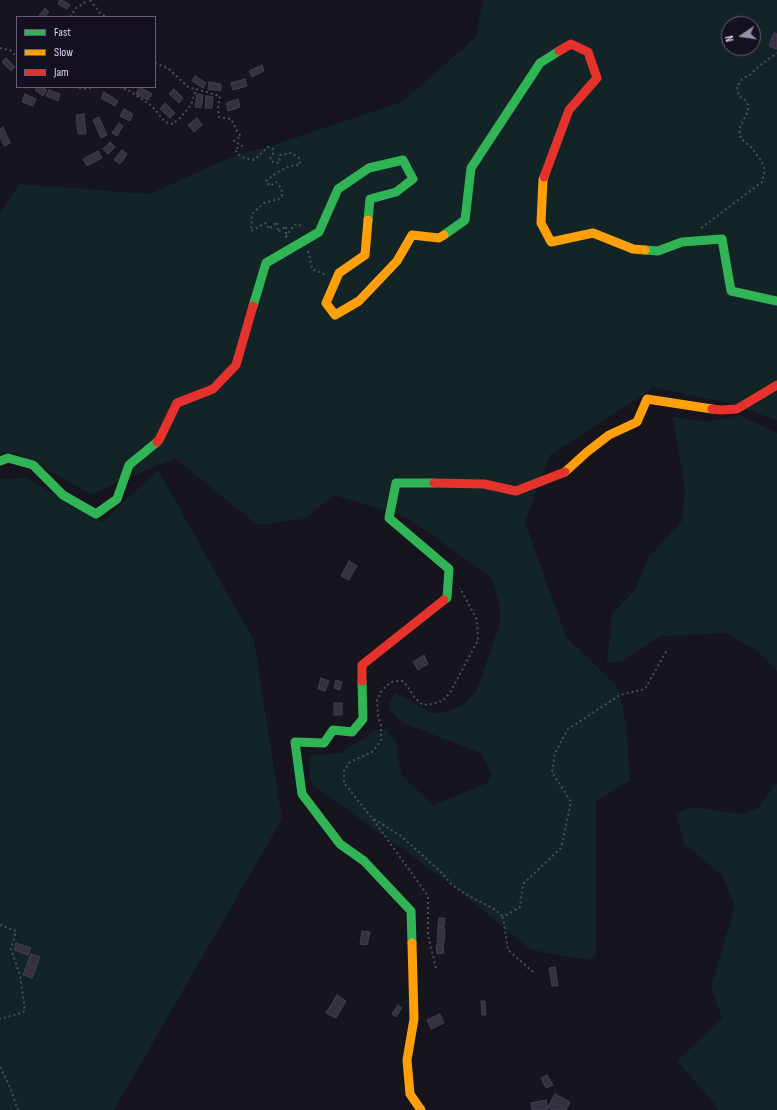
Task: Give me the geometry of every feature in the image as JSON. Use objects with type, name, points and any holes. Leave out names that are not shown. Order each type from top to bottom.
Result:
[{"type":"street","points":[[0,461],[8,458],[33,465],[63,495],[96,514],[117,499],[129,465],[159,440],[177,403],[213,389],[236,365],[266,263],[319,232],[338,189],[368,168],[403,160],[413,179],[396,192],[370,199],[365,255],[339,273],[326,303],[335,315],[358,301],[397,261],[412,235],[439,238],[465,220],[471,168],[540,63],[571,44],[588,52],[597,78],[569,110],[544,180],[541,223],[551,242],[593,233],[633,249],[658,251],[682,242],[722,239],[731,291],[777,301]]},
{"type":"street","points":[[421,1110],[410,1094],[407,1060],[414,1019],[411,911],[364,861],[340,844],[302,794],[295,742],[324,743],[334,730],[352,732],[363,720],[362,665],[447,598],[449,569],[389,518],[396,483],[484,484],[516,491],[565,472],[609,435],[637,422],[646,399],[721,410],[737,409],[777,385]]},
{"type":"path","points":[[71,16],[76,8],[88,0],[100,13],[105,16]]},
{"type":"path","points":[[0,48],[10,50],[16,56]]},
{"type":"path","points":[[702,228],[762,182],[765,170],[761,160],[750,146],[741,139],[739,129],[748,111],[748,105],[745,100],[739,96],[737,87],[742,79],[751,74],[777,53]]},
{"type":"path","points":[[156,63],[169,69],[188,87],[220,96],[218,108],[219,117],[231,120],[241,136],[234,141],[242,146],[235,148],[238,154],[244,158],[254,160],[268,148],[273,149],[273,154],[270,159],[273,162],[279,163],[280,155],[292,153],[299,158],[300,165],[290,166],[276,173],[266,181],[270,186],[276,182],[283,194],[279,199],[264,203],[252,214],[251,231],[266,223],[269,229],[277,222],[278,232],[286,226],[286,236],[294,225],[298,224],[301,226],[302,242],[310,254],[312,269],[326,275],[333,288]]},
{"type":"path","points":[[80,88],[91,88]]},
{"type":"path","points":[[122,88],[128,90],[152,106],[165,122],[172,124],[180,118],[191,104],[196,89]]},
{"type":"path","points":[[436,968],[428,935],[428,896],[372,818],[344,784],[344,771],[350,762],[372,752],[381,741],[381,725],[378,716],[377,700],[382,690],[391,682],[403,681],[415,698],[423,705],[442,701],[451,691],[478,640],[477,620],[449,569]]},
{"type":"path","points":[[503,918],[520,907],[524,884],[561,848],[571,802],[552,772],[555,753],[568,730],[620,695],[645,689],[667,650]]},
{"type":"path","points":[[372,818],[401,836],[460,891],[496,910],[503,918],[508,950],[533,972]]},
{"type":"path","points":[[0,926],[16,931],[11,950],[20,975],[25,1011],[0,1018]]},
{"type":"path","points":[[0,1067],[9,1085],[18,1110]]},
{"type":"shaded area","points":[[483,0],[777,0],[777,420],[724,402],[652,387],[643,395],[550,455],[525,522],[566,637],[614,683],[619,691],[626,723],[630,780],[596,802],[596,956],[589,960],[531,950],[451,884],[313,785],[310,778],[309,755],[341,753],[376,730],[384,729],[396,741],[401,775],[433,805],[487,783],[492,776],[481,753],[403,723],[391,711],[389,703],[396,693],[430,713],[439,713],[447,712],[462,705],[474,694],[478,687],[499,626],[499,602],[492,578],[409,519],[334,495],[304,519],[257,525],[175,458],[91,494],[17,453],[0,453],[0,213],[19,184],[150,194],[238,154],[268,147],[402,102],[476,37]]},
{"type":"shaded area","points":[[739,415],[777,433],[777,671],[757,651],[726,633],[661,636],[622,661],[607,663],[612,614],[635,590],[648,558],[682,521],[685,488],[673,417],[706,422]]},
{"type":"shaded area","points":[[158,470],[254,641],[282,819],[114,1110],[0,1110],[0,479],[26,478],[102,522]]},
{"type":"shaded area","points":[[777,783],[777,1110],[718,1110],[715,1104],[677,1061],[722,1018],[711,988],[735,906],[722,875],[684,844],[676,813],[691,807],[742,814],[757,809]]},
{"type":"building","points":[[60,0],[70,5],[67,9],[58,4]]},
{"type":"building","points":[[45,8],[49,12],[46,16],[39,16]]},
{"type":"building","points":[[774,33],[777,34],[777,49],[769,46]]},
{"type":"building","points":[[6,58],[15,67],[11,71],[2,62]]},
{"type":"building","points":[[262,65],[264,71],[252,77],[249,71]]},
{"type":"building","points":[[195,76],[206,83],[203,88],[192,81]]},
{"type":"building","points":[[245,79],[247,86],[233,90],[231,83]]},
{"type":"building","points":[[209,82],[221,84],[221,91],[208,89]]},
{"type":"building","points":[[36,88],[44,88],[47,90],[43,96],[35,90]]},
{"type":"building","points":[[139,88],[141,88],[152,94],[148,100],[136,94]]},
{"type":"building","points":[[174,89],[183,98],[179,103],[169,94]]},
{"type":"building","points":[[49,90],[60,94],[58,101],[46,96]]},
{"type":"building","points":[[104,92],[118,101],[115,106],[101,98]]},
{"type":"building","points":[[25,94],[36,99],[33,106],[22,102]]},
{"type":"building","points":[[197,94],[203,95],[201,108],[195,107]]},
{"type":"building","points":[[206,96],[213,97],[212,108],[205,108]]},
{"type":"building","points":[[238,99],[240,107],[228,111],[226,103]]},
{"type":"building","points":[[165,103],[175,113],[170,118],[160,109]]},
{"type":"building","points":[[124,109],[133,114],[130,121],[120,116]]},
{"type":"building","points":[[84,114],[86,134],[78,134],[76,115]]},
{"type":"building","points":[[99,117],[107,135],[101,138],[93,120]]},
{"type":"building","points":[[197,118],[202,125],[194,132],[188,125]]},
{"type":"building","points":[[119,123],[123,126],[117,136],[112,133]]},
{"type":"building","points":[[3,127],[10,143],[4,146],[0,136],[0,129]]},
{"type":"building","points":[[110,142],[115,147],[108,154],[103,149]]},
{"type":"building","points":[[122,150],[127,154],[120,164],[114,160]]},
{"type":"building","points":[[98,151],[102,158],[87,166],[83,159]]},
{"type":"building","points":[[349,561],[357,566],[349,580],[341,576]]},
{"type":"building","points":[[424,655],[428,664],[418,670],[413,662]]},
{"type":"building","points":[[321,678],[329,681],[325,691],[318,689]]},
{"type":"building","points":[[336,680],[342,682],[340,690],[334,688]]},
{"type":"building","points":[[334,703],[342,703],[342,715],[334,715]]},
{"type":"building","points":[[439,918],[445,918],[444,927],[438,926]]},
{"type":"building","points":[[438,927],[445,928],[444,943],[437,943]]},
{"type":"building","points":[[362,931],[370,932],[367,945],[360,944]]},
{"type":"building","points":[[16,943],[31,948],[28,955],[14,950]]},
{"type":"building","points":[[443,944],[444,953],[437,954],[436,945]]},
{"type":"building","points":[[31,954],[40,957],[32,978],[23,975]]},
{"type":"building","points":[[555,967],[558,986],[552,986],[549,968]]},
{"type":"building","points":[[337,995],[346,1001],[336,1018],[326,1013]]},
{"type":"building","points":[[481,1001],[485,1001],[486,1015],[482,1015]]},
{"type":"building","points":[[398,1005],[402,1008],[396,1017],[392,1014]]},
{"type":"building","points":[[440,1014],[444,1023],[431,1029],[427,1020]]},
{"type":"building","points":[[547,1075],[553,1085],[546,1088],[541,1078]]},
{"type":"building","points":[[555,1094],[570,1102],[566,1110],[552,1110],[548,1107]]},
{"type":"building","points":[[546,1100],[548,1110],[532,1110],[531,1103]]},
{"type":"traffic: fast","points":[[444,235],[465,220],[471,168],[540,63],[559,51]]},
{"type":"traffic: fast","points":[[253,306],[266,263],[319,232],[338,189],[369,168],[403,160],[413,179],[396,192],[370,199],[368,220]]},
{"type":"traffic: fast","points":[[645,250],[658,251],[682,242],[722,239],[731,291],[777,301]]},
{"type":"traffic: fast","points":[[0,461],[8,458],[33,465],[63,495],[96,514],[117,499],[129,465],[157,442]]},
{"type":"traffic: fast","points":[[434,483],[396,483],[389,518],[449,569],[447,598],[444,600]]},
{"type":"traffic: fast","points":[[362,681],[363,719],[352,732],[333,730],[324,743],[295,742],[302,794],[340,844],[364,861],[411,911],[412,943]]},
{"type":"traffic: slow","points":[[544,177],[541,223],[551,242],[593,233],[633,249],[645,250]]},
{"type":"traffic: slow","points":[[368,220],[365,255],[339,273],[326,303],[335,315],[359,301],[397,261],[412,235],[439,238],[444,235]]},
{"type":"traffic: slow","points":[[565,472],[609,435],[637,422],[647,399],[712,409]]},
{"type":"traffic: slow","points":[[412,943],[414,1019],[407,1060],[410,1094],[421,1110]]},
{"type":"traffic: jam","points":[[544,177],[569,110],[597,78],[588,52],[571,44],[559,51]]},
{"type":"traffic: jam","points":[[157,442],[177,403],[213,389],[236,365],[253,306]]},
{"type":"traffic: jam","points":[[712,409],[737,409],[777,385]]},
{"type":"traffic: jam","points":[[434,483],[484,484],[516,491],[565,472]]},
{"type":"traffic: jam","points":[[362,681],[362,665],[444,600]]}]
